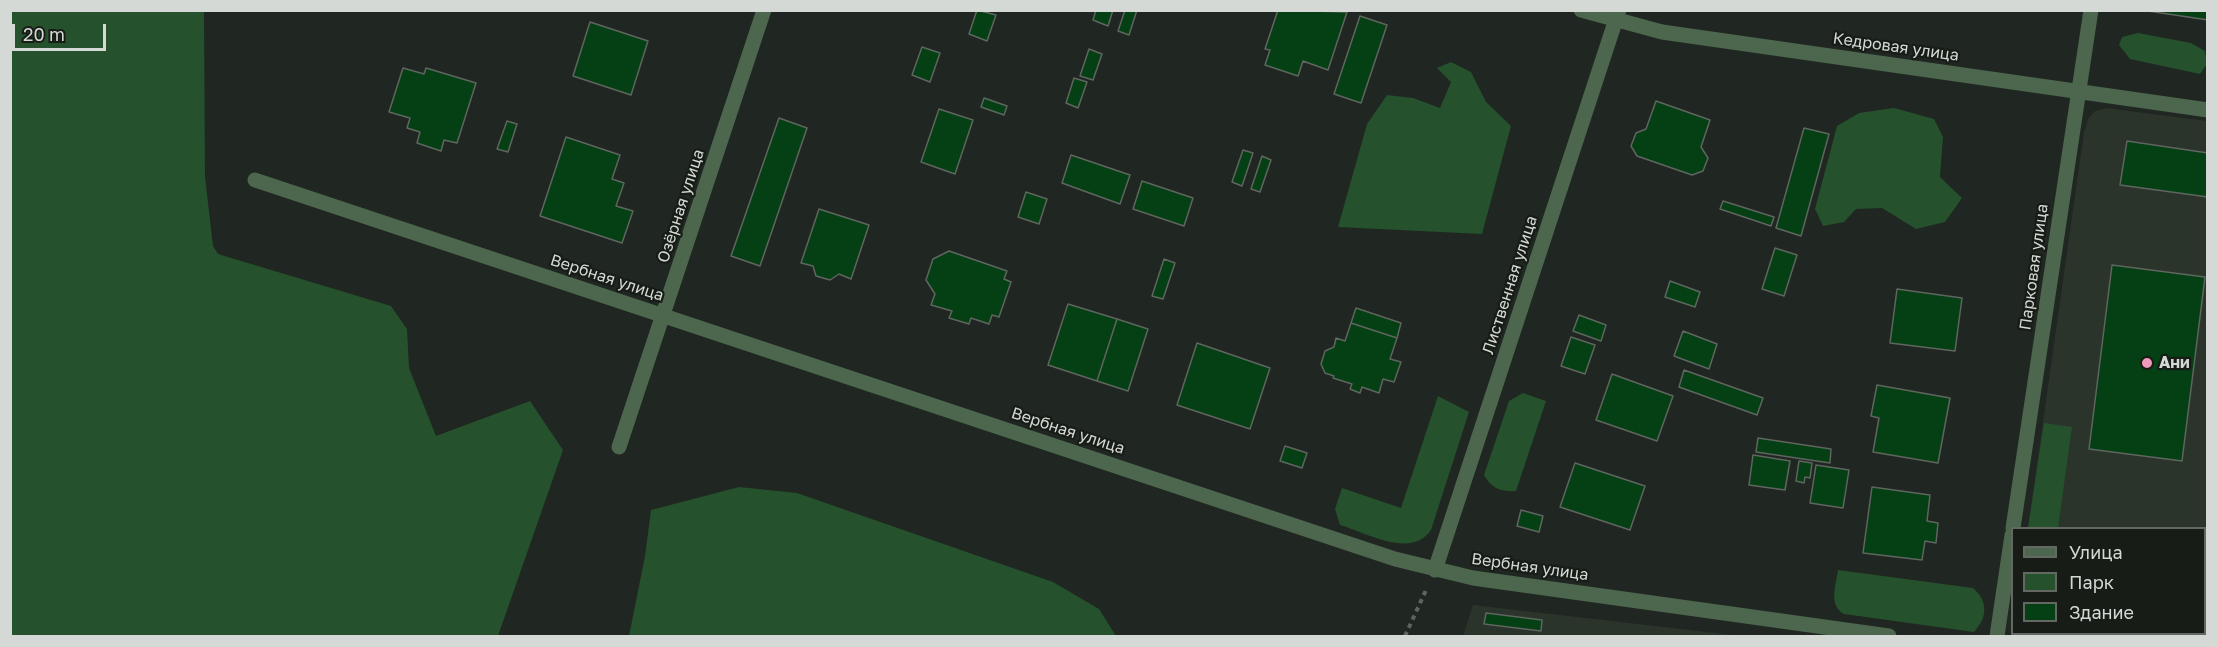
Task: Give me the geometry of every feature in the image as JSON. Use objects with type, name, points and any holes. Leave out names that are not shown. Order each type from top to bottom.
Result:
[{"type":"street","name":"Озёрная улица","points":[[619,447],[764,10]]},
{"type":"street","name":"Кедровая улица","points":[[1581,10],[1617,15],[1662,32],[2208,110]]},
{"type":"street","name":"Парковая улица","points":[[2013,527],[2091,10]]},
{"type":"street","name":"Лиственная улица","points":[[1435,570],[1617,15]]},
{"type":"street","name":"Вербная улица","points":[[255,180],[1435,570],[1473,578],[1889,636]]},
{"type":"street","points":[[1997,636],[2011,548]]},
{"type":"path","points":[[1406,636],[1435,570]]},
{"type":"shaded area","points":[[2106,108],[2207,121],[2207,636],[2032,635],[2206,635],[2206,527],[2028,527],[2084,132],[2088,119],[2095,111]]},
{"type":"shaded area","points":[[1473,605],[1742,636],[1463,636]]},
{"type":"green space","points":[[10,11],[204,11],[205,177],[213,246],[218,254],[391,306],[407,329],[409,368],[436,436],[530,401],[563,450],[498,636],[11,636]]},
{"type":"green space","points":[[2138,33],[2191,43],[2205,51],[2207,64],[2200,74],[2130,59],[2119,45],[2122,37]]},
{"type":"green space","points":[[1451,62],[1471,72],[1486,102],[1511,126],[1482,234],[1338,227],[1367,124],[1387,95],[1413,98],[1440,108],[1451,82],[1437,68]]},
{"type":"green space","points":[[1894,108],[1934,119],[1943,137],[1940,177],[1962,198],[1945,222],[1916,229],[1882,208],[1856,209],[1844,222],[1823,226],[1815,209],[1837,126],[1859,113]]},
{"type":"green space","points":[[1523,393],[1546,401],[1516,491],[1506,491],[1493,486],[1484,475],[1509,401]]},
{"type":"green space","points":[[1438,396],[1469,412],[1431,530],[1412,543],[1401,543],[1375,538],[1340,525],[1335,509],[1342,488],[1401,508]]},
{"type":"green space","points":[[2044,423],[2072,427],[2058,527],[2028,527]]},
{"type":"green space","points":[[739,487],[797,493],[1053,582],[1099,609],[1116,636],[629,636],[645,556],[651,510]]},
{"type":"green space","points":[[1838,570],[1973,588],[1984,604],[1984,615],[1974,632],[1844,614],[1839,610],[1835,600]]},
{"type":"green space","points":[[2032,635],[2186,635],[2185,636]]},
{"type":"building","points":[[977,10],[996,15],[987,41],[969,34]]},
{"type":"building","points":[[1096,10],[1113,10],[1108,26],[1093,20]]},
{"type":"building","points":[[1125,10],[1137,10],[1129,35],[1118,31]]},
{"type":"building","points":[[1278,10],[1347,12],[1328,70],[1303,61],[1298,76],[1265,65],[1270,50],[1265,49]]},
{"type":"building","points":[[2148,10],[2208,10],[2208,20],[2148,11]]},
{"type":"building","points":[[1360,16],[1387,25],[1361,103],[1334,94]]},
{"type":"building","points":[[590,22],[648,41],[631,95],[573,76]]},
{"type":"building","points":[[922,47],[940,53],[930,82],[912,75]]},
{"type":"building","points":[[1089,49],[1102,54],[1093,80],[1080,76]]},
{"type":"building","points":[[403,68],[424,74],[426,68],[476,83],[457,143],[444,140],[441,151],[417,143],[420,132],[407,128],[410,118],[389,112]]},
{"type":"building","points":[[1074,78],[1087,82],[1078,108],[1066,103]]},
{"type":"building","points":[[984,98],[1007,106],[1004,115],[981,107]]},
{"type":"building","points":[[1656,101],[1710,120],[1701,147],[1708,158],[1703,171],[1692,175],[1637,156],[1631,146],[1636,133],[1646,129]]},
{"type":"building","points":[[939,109],[973,120],[955,174],[921,162]]},
{"type":"building","points":[[779,118],[807,128],[760,266],[731,256]]},
{"type":"building","points":[[507,121],[517,124],[508,152],[497,149]]},
{"type":"building","points":[[1804,128],[1829,134],[1801,236],[1776,228]]},
{"type":"building","points":[[566,137],[620,155],[612,179],[624,183],[616,206],[633,211],[622,243],[540,216]]},
{"type":"building","points":[[2127,141],[2208,153],[2208,197],[2120,185]]},
{"type":"building","points":[[1243,150],[1253,153],[1242,186],[1232,182]]},
{"type":"building","points":[[1071,155],[1130,175],[1120,204],[1062,183]]},
{"type":"building","points":[[1262,156],[1271,160],[1260,192],[1251,189]]},
{"type":"building","points":[[1142,181],[1193,198],[1184,226],[1133,209]]},
{"type":"building","points":[[1026,192],[1047,199],[1039,224],[1018,217]]},
{"type":"building","points":[[1723,201],[1774,217],[1771,226],[1720,209]]},
{"type":"building","points":[[819,209],[869,225],[851,279],[839,274],[830,280],[816,276],[813,266],[801,263]]},
{"type":"building","points":[[1775,248],[1797,255],[1784,296],[1762,289]]},
{"type":"building","points":[[949,251],[1007,271],[1004,279],[1011,282],[999,317],[992,315],[989,324],[971,318],[969,324],[949,318],[952,311],[931,305],[935,294],[926,280],[933,259]]},
{"type":"building","points":[[1164,259],[1175,263],[1163,299],[1152,296]]},
{"type":"building","name":"Ани","points":[[2112,265],[2205,277],[2182,461],[2089,449]]},
{"type":"building","points":[[1670,281],[1700,292],[1695,307],[1665,297]]},
{"type":"building","points":[[1897,289],[1962,298],[1955,351],[1890,343]]},
{"type":"building","points":[[1068,304],[1117,319],[1097,381],[1048,365]]},
{"type":"building","points":[[1356,308],[1401,323],[1397,338],[1351,323]]},
{"type":"building","points":[[1579,315],[1606,325],[1601,341],[1573,331]]},
{"type":"building","points":[[1117,319],[1148,329],[1128,391],[1097,381]]},
{"type":"building","points":[[1351,323],[1397,338],[1390,359],[1401,362],[1394,382],[1383,379],[1379,393],[1362,387],[1360,393],[1350,389],[1352,384],[1325,373],[1321,364],[1325,351],[1334,347],[1336,338],[1345,341]]},
{"type":"building","points":[[1683,331],[1717,344],[1709,369],[1674,356]]},
{"type":"building","points":[[1571,337],[1595,345],[1585,374],[1561,366]]},
{"type":"building","points":[[1197,343],[1270,368],[1250,429],[1177,405]]},
{"type":"building","points":[[1684,370],[1763,398],[1757,415],[1679,387]]},
{"type":"building","points":[[1612,374],[1673,396],[1657,441],[1596,420]]},
{"type":"building","points":[[1877,385],[1950,398],[1938,463],[1873,452],[1879,418],[1871,416]]},
{"type":"building","points":[[1758,438],[1831,449],[1830,463],[1756,452]]},
{"type":"building","points":[[1285,446],[1307,453],[1302,468],[1280,461]]},
{"type":"building","points":[[1753,455],[1790,461],[1785,490],[1749,485]]},
{"type":"building","points":[[1799,461],[1812,463],[1810,478],[1805,477],[1804,483],[1796,481]]},
{"type":"building","points":[[1575,463],[1645,486],[1630,530],[1560,507]]},
{"type":"building","points":[[1816,465],[1849,470],[1843,508],[1810,503]]},
{"type":"building","points":[[1872,487],[1930,495],[1927,521],[1938,523],[1936,543],[1925,541],[1922,560],[1863,553]]},
{"type":"building","points":[[1521,510],[1543,516],[1539,532],[1517,526]]},
{"type":"building","points":[[1486,613],[1542,620],[1541,631],[1484,624]]},
{"type":"place","name":"Ани","points":[[2147,363]]}]
